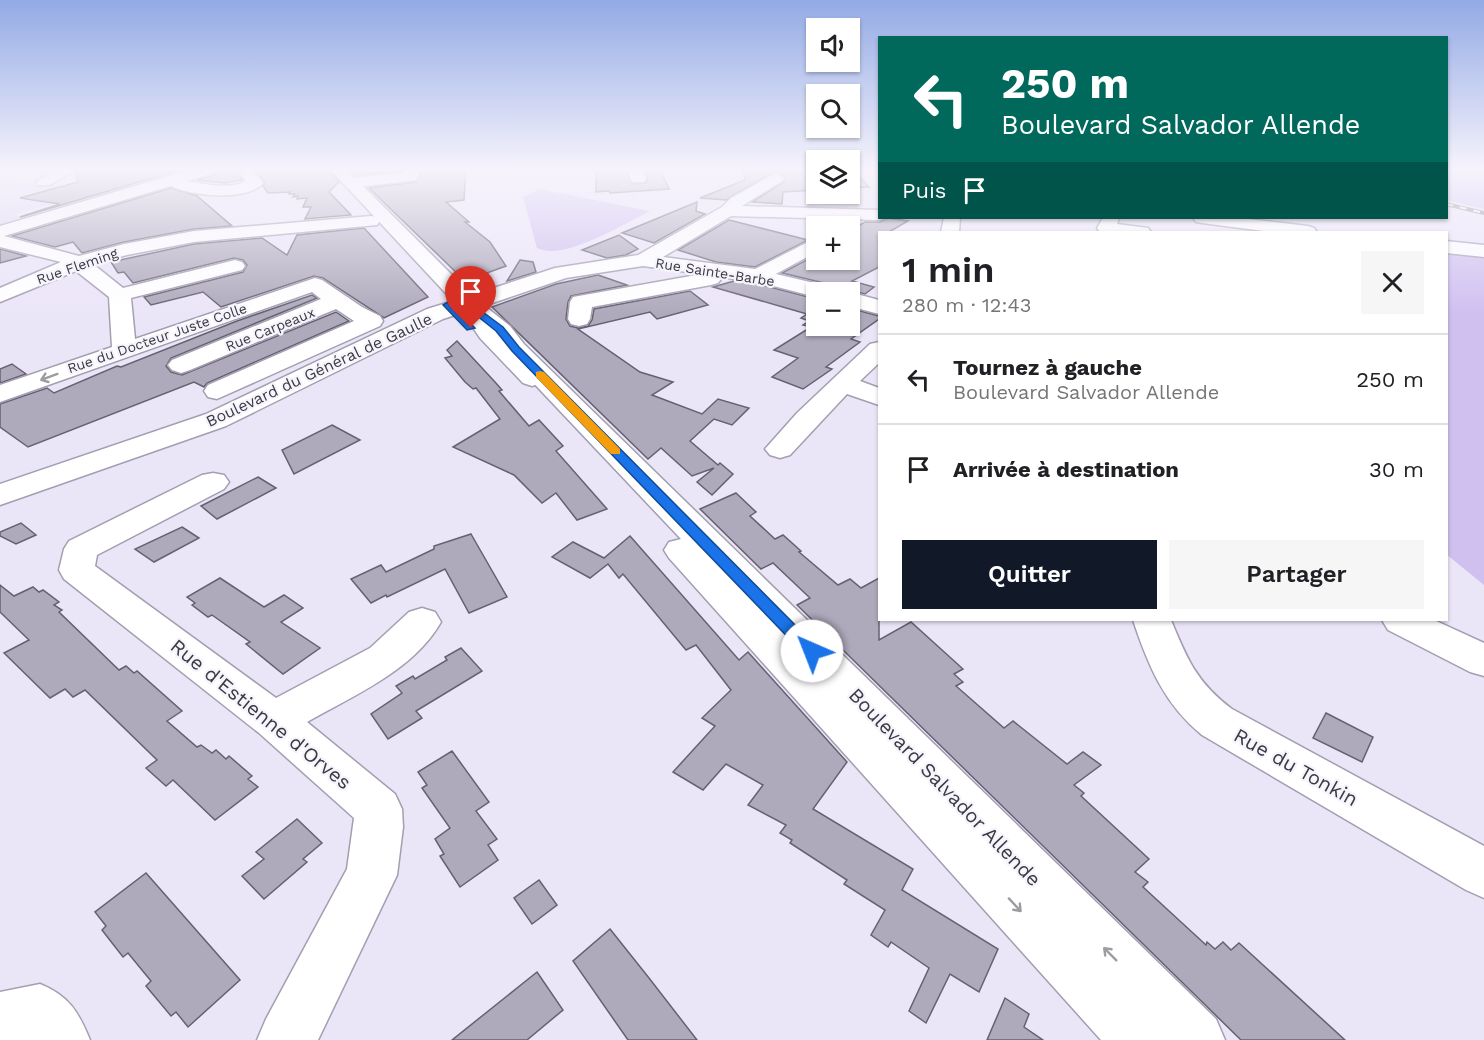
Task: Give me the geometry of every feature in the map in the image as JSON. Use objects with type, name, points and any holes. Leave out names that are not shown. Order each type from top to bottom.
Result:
[{"type":"street","points":[[0,232],[52,217]]},
{"type":"street","points":[[371,217],[445,290],[460,311]]},
{"type":"street","points":[[374,217],[380,225]]},
{"type":"street","points":[[376,217],[380,225]]},
{"type":"street","points":[[643,260],[718,217]]},
{"type":"street","points":[[1111,219],[1106,228],[1133,231]]},
{"type":"street","points":[[1210,219],[1300,231]]},
{"type":"street","name":"Rue Fleming","points":[[0,296],[78,263],[140,247],[203,235],[380,225]]},
{"type":"street","points":[[0,241],[71,259],[119,295],[122,305],[124,349]]},
{"type":"street","points":[[1448,247],[1484,251]]},
{"type":"street","points":[[758,276],[806,250]]},
{"type":"street","name":"Rue Sainte-Barbe","points":[[460,311],[562,272],[643,260],[758,276],[806,288]]},
{"type":"street","points":[[119,295],[235,266]]},
{"type":"street","points":[[579,319],[580,302],[701,282],[733,272]]},
{"type":"street","name":"Rue Carpeaux","points":[[181,365],[327,305],[334,299],[315,284]]},
{"type":"street","name":"Rue du Docteur Juste Colle","points":[[0,394],[315,284]]},
{"type":"street","points":[[217,391],[372,321],[334,299]]},
{"type":"street","points":[[860,302],[878,307]]},
{"type":"street","name":"Boulevard du Général de Gaulle","points":[[0,484],[184,422],[423,310],[460,311]]},
{"type":"street","name":"Boulevard du Général de Gaulle","points":[[0,495],[216,420],[409,327],[440,325],[460,311]]},
{"type":"street","name":"Boulevard Salvador Allende","points":[[460,311],[490,335],[999,865],[1045,889],[1196,1040]]},
{"type":"street","name":"Boulevard Salvador Allende","points":[[460,311],[1141,1040]]},
{"type":"street","points":[[780,449],[878,350]]},
{"type":"street","points":[[843,384],[878,397]]},
{"type":"street","name":"Rue d'Estienne d'Orves","points":[[213,482],[81,549],[77,570],[274,720],[378,809],[379,827],[371,874],[287,1040]]},
{"type":"street","name":"Rue du Tonkin","points":[[1152,621],[1173,675],[1199,710],[1484,873]]},
{"type":"street","points":[[1403,621],[1484,661]]},
{"type":"street","points":[[274,720],[384,659],[422,622]]},
{"type":"street","points":[[1087,982],[1138,1010],[1168,1040]]},
{"type":"street","points":[[0,1021],[40,1013],[60,1040]]},
{"type":"shaded area","points":[[0,217],[19,217],[32,220],[0,230]]},
{"type":"shaded area","points":[[528,217],[639,217],[578,246],[548,251],[537,248]]},
{"type":"shaded area","points":[[1448,250],[1484,254],[1484,585],[1448,556]]},
{"type":"building","points":[[76,217],[221,217],[232,226],[194,229],[124,242],[82,253],[73,242],[55,247],[12,236]]},
{"type":"building","points":[[306,217],[333,217],[305,219]]},
{"type":"building","points":[[398,217],[463,217],[469,222],[465,222],[490,242],[506,266],[465,281]]},
{"type":"building","points":[[662,217],[701,217],[654,243],[622,233]]},
{"type":"building","points":[[886,219],[908,221],[891,231],[878,231],[878,268],[852,281],[856,282],[820,282],[782,273],[806,260],[806,270],[860,270],[860,225],[865,222],[880,222]]},
{"type":"building","points":[[729,220],[806,239],[755,267],[716,262],[678,250]]},
{"type":"building","points":[[364,228],[428,297],[384,318],[323,278],[314,276],[221,307],[203,292],[151,305],[144,297],[243,272],[247,265],[243,260],[234,258],[133,283],[124,272],[118,273],[111,262],[194,244],[262,238],[287,255],[297,235]]},
{"type":"building","points":[[619,235],[638,249],[626,255],[607,258],[582,250]]},
{"type":"building","points":[[0,249],[26,256],[0,263]]},
{"type":"building","points":[[520,260],[533,262],[536,272],[507,281]]},
{"type":"building","points":[[598,275],[627,285],[571,296],[566,319],[570,326],[578,328],[588,326],[594,309],[690,291],[708,305],[657,319],[650,312],[578,329],[640,372],[673,382],[652,395],[702,414],[718,399],[749,408],[732,425],[714,419],[690,441],[718,465],[720,463],[733,474],[712,495],[697,482],[714,468],[692,476],[661,448],[648,459],[492,307],[556,284]]},
{"type":"building","points":[[734,281],[758,284],[806,296],[806,314],[713,287]]},
{"type":"building","points":[[860,283],[874,287],[865,294],[860,293]]},
{"type":"building","points":[[312,295],[317,298],[171,358],[166,366],[171,372],[182,375],[336,312],[349,321],[207,383],[204,387],[194,382],[28,447],[0,427],[0,404],[47,388],[54,393],[117,366],[121,367],[237,321]]},
{"type":"building","points":[[860,311],[878,316],[878,320],[860,333]]},
{"type":"building","points":[[806,330],[806,336],[855,336],[851,339],[860,342],[826,367],[832,369],[803,389],[772,377],[798,358],[774,350]]},
{"type":"building","points":[[457,341],[502,390],[499,391],[529,426],[539,420],[563,446],[556,451],[607,509],[577,520],[556,493],[542,503],[514,475],[453,447],[500,419],[476,388],[473,389],[465,382],[445,358],[452,356],[447,350]]},
{"type":"building","points":[[12,364],[26,374],[0,383],[0,369]]},
{"type":"building","points":[[332,425],[360,440],[294,474],[282,450]]},
{"type":"building","points":[[258,477],[276,488],[217,519],[201,506]]},
{"type":"building","points":[[736,493],[756,512],[750,516],[775,539],[783,535],[801,551],[799,552],[838,585],[850,579],[861,588],[878,579],[879,640],[911,622],[963,669],[954,674],[963,682],[956,686],[1004,728],[1013,721],[1067,764],[1083,752],[1101,765],[1074,785],[1084,793],[1081,796],[1149,859],[1135,872],[1148,882],[1143,887],[1206,945],[1207,942],[1215,949],[1223,942],[1231,950],[1239,943],[1345,1040],[1241,1040],[797,605],[810,598],[773,563],[761,569],[700,509]]},
{"type":"building","points":[[21,523],[36,535],[16,544],[0,536],[0,532]]},
{"type":"building","points":[[182,527],[199,538],[154,562],[135,549]]},
{"type":"building","points":[[471,534],[507,597],[469,613],[445,569],[371,603],[351,579],[381,565],[386,572],[434,549],[434,546]]},
{"type":"building","points":[[630,536],[739,660],[748,652],[847,762],[813,809],[913,869],[902,890],[998,949],[979,992],[950,974],[926,1023],[909,1011],[929,968],[891,942],[888,947],[871,935],[885,910],[844,884],[847,880],[790,843],[792,840],[780,833],[786,825],[748,805],[763,785],[726,764],[703,790],[673,772],[715,726],[702,718],[731,690],[696,645],[686,650],[623,574],[619,578],[608,564],[590,578],[552,557],[573,542],[604,558]]},
{"type":"building","points":[[220,578],[264,607],[284,595],[303,608],[281,622],[320,648],[283,674],[246,644],[250,642],[212,615],[208,617],[192,605],[195,603],[187,597]]},
{"type":"building","points":[[0,585],[14,596],[33,587],[39,592],[43,590],[59,602],[54,605],[62,610],[59,612],[119,670],[126,666],[134,673],[137,671],[182,711],[167,721],[197,747],[201,745],[212,753],[216,750],[226,759],[229,756],[252,776],[248,779],[258,787],[215,820],[173,780],[166,786],[146,768],[157,760],[85,690],[73,697],[65,689],[50,698],[4,653],[29,640],[0,612]]},
{"type":"building","points":[[461,648],[482,671],[416,711],[422,718],[388,739],[371,714],[402,693],[396,686],[413,676],[415,679],[447,660],[445,657]]},
{"type":"building","points":[[1326,713],[1373,737],[1362,762],[1313,738]]},
{"type":"building","points":[[452,751],[489,802],[476,811],[497,839],[488,845],[498,860],[460,887],[440,856],[444,854],[435,839],[450,828],[422,788],[427,785],[418,772]]},
{"type":"building","points":[[297,819],[322,843],[303,859],[307,862],[264,899],[242,876],[264,859],[256,852]]},
{"type":"building","points":[[146,873],[240,980],[188,1027],[176,1012],[171,1016],[146,986],[151,981],[128,953],[123,957],[102,930],[106,926],[95,912]]},
{"type":"building","points":[[539,880],[557,905],[532,924],[514,898]]},
{"type":"building","points":[[610,929],[697,1040],[628,1040],[573,961]]},
{"type":"building","points":[[537,972],[563,1010],[527,1040],[452,1040]]},
{"type":"building","points":[[1005,998],[1029,1014],[1024,1027],[1043,1040],[987,1040]]},
{"type":"slow traffic","points":[[540,374],[616,452]]},
{"type":"route","points":[[471,328],[448,305],[468,304],[500,329],[515,349],[812,651]]}]
